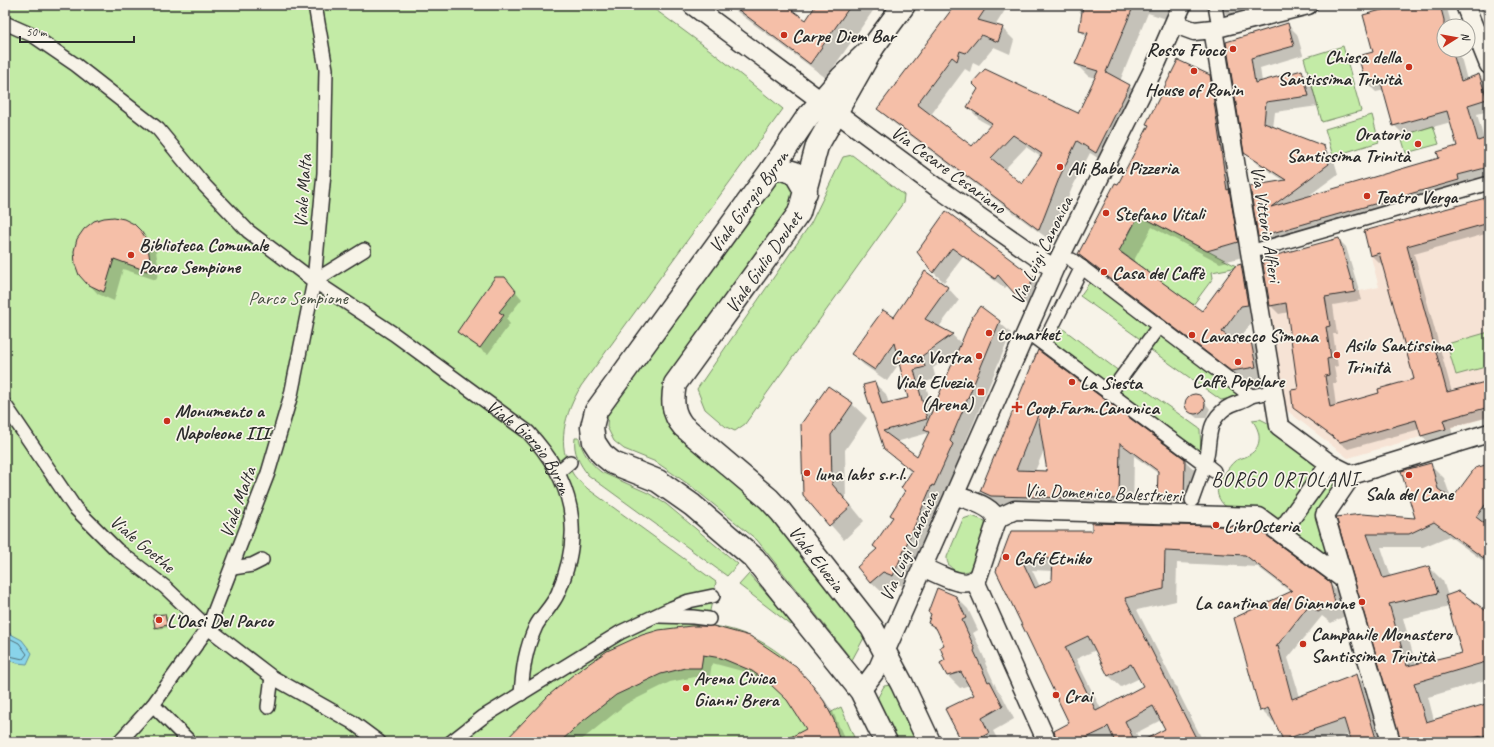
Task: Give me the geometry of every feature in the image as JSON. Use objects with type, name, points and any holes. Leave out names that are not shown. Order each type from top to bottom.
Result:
[{"type":"main road","points":[[829,108],[904,5]]},
{"type":"main road","name":"Viale Giorgio Byron","points":[[829,108],[806,119],[772,169],[596,411],[592,427],[594,442],[602,454],[613,463],[658,481],[692,505],[754,558],[861,691]]},
{"type":"main road","name":"Viale Giulio Douhet","points":[[673,402],[675,384],[799,213],[806,192],[812,160],[829,108]]},
{"type":"main road","points":[[772,169],[782,169],[795,173],[806,192]]},
{"type":"main road","name":"Viale Elvezia","points":[[673,402],[676,418],[683,426],[769,499],[781,512],[872,628],[929,742]]},
{"type":"main road","points":[[861,691],[886,742]]},
{"type":"street","name":"Viale Malta","points":[[120,742],[153,705],[208,628],[233,568],[268,473],[291,395],[314,281],[324,173],[326,69],[315,5]]},
{"type":"street","name":"Via Cesare Cesariano","points":[[692,5],[938,188],[1054,269]]},
{"type":"street","name":"Via Luigi Canonica","points":[[861,691],[878,668],[1054,269],[1158,62],[1182,5]]},
{"type":"street","points":[[1175,24],[1194,31],[1215,17],[1308,5]]},
{"type":"street","points":[[1465,5],[1489,66]]},
{"type":"street","name":"Via Vittorio Alfieri","points":[[1215,17],[1250,252],[1279,426],[1330,464]]},
{"type":"street","name":"Viale Giorgio Byron","points":[[5,23],[32,35],[76,65],[158,129],[205,186],[248,231],[314,281],[394,334],[528,432],[545,450],[558,472],[569,498],[573,532],[569,564],[558,595],[537,626],[523,659],[521,694]]},
{"type":"street","points":[[1250,252],[1489,183]]},
{"type":"street","points":[[314,281],[364,250]]},
{"type":"street","points":[[1044,343],[1077,264],[1251,396]]},
{"type":"street","points":[[1110,393],[1159,326]]},
{"type":"street","points":[[1026,331],[1209,468]]},
{"type":"street","points":[[1192,500],[1209,468],[1208,441],[1211,425],[1226,408],[1243,402],[1251,396],[1266,393]]},
{"type":"street","name":"Viale Goethe","points":[[5,405],[75,508],[117,550],[165,586],[208,628],[272,677],[352,722],[379,742]]},
{"type":"street","points":[[1391,742],[1342,578],[1325,515],[1352,475],[1489,433]]},
{"type":"street","points":[[558,472],[570,462]]},
{"type":"street","points":[[1281,532],[1330,464],[1352,475]]},
{"type":"street","points":[[922,567],[963,583],[970,583],[976,578],[996,523],[996,516],[991,510],[954,495]]},
{"type":"street","name":"Via Domenico Balestrieri","points":[[996,523],[1000,517],[1015,510],[1260,517],[1342,578]]},
{"type":"street","points":[[233,568],[252,565],[262,560]]},
{"type":"street","points":[[976,578],[978,589],[1047,742]]},
{"type":"street","points":[[451,742],[484,717],[622,632],[689,601],[713,596]]},
{"type":"street","points":[[658,616],[694,616],[709,619]]},
{"type":"street","points":[[268,707],[272,677]]},
{"type":"street","points":[[153,705],[190,742]]},
{"type":"shaded area","points":[[1489,197],[1489,417],[1348,458],[1285,409],[1268,306],[1379,287],[1364,231]]},
{"type":"green space","name":"Parco Sempione","points":[[5,5],[649,5],[710,50],[783,109],[581,386],[570,407],[564,429],[564,452],[573,474],[588,489],[716,582],[707,625],[729,629],[744,634],[773,649],[785,658],[806,678],[830,713],[841,707],[856,742],[5,742]]},
{"type":"green space","points":[[1343,46],[1361,111],[1322,122],[1304,58]]},
{"type":"green space","points":[[1372,115],[1379,142],[1333,156],[1325,129]]},
{"type":"green space","points":[[1433,126],[1439,144],[1406,153],[1401,136]]},
{"type":"green space","points":[[852,155],[904,195],[903,203],[745,424],[735,431],[726,427],[705,409],[697,389],[811,223],[843,157]]},
{"type":"green space","points":[[781,177],[794,182],[794,200],[663,393],[747,494],[775,522],[865,636],[852,660],[757,540],[691,486],[656,462],[624,449],[614,441],[607,427],[608,412],[773,184]]},
{"type":"green space","points":[[1139,215],[1238,267],[1212,272],[1213,278],[1193,305],[1109,243],[1126,240]]},
{"type":"green space","points":[[1090,282],[1152,328],[1143,341],[1080,296]]},
{"type":"green space","points":[[1058,325],[1120,372],[1109,386],[1047,340]]},
{"type":"green space","points":[[1489,332],[1489,366],[1456,375],[1447,344]]},
{"type":"green space","points":[[1159,335],[1240,396],[1221,400],[1148,348]]},
{"type":"green space","points":[[1127,377],[1200,429],[1201,454],[1117,392]]},
{"type":"green space","points":[[1260,419],[1315,459],[1320,466],[1279,522],[1225,506],[1221,502],[1218,493],[1218,486],[1231,465],[1237,460],[1254,452],[1257,448],[1259,434],[1252,420]]},
{"type":"green space","points":[[575,438],[579,438],[587,457],[601,472],[648,493],[666,504],[738,564],[727,576],[588,475],[577,457]]},
{"type":"green space","points":[[1330,474],[1346,478],[1322,513],[1336,568],[1291,533]]},
{"type":"green space","points":[[972,516],[985,521],[986,525],[972,568],[964,572],[956,571],[952,569],[947,562],[947,557],[963,519]]},
{"type":"green space","points":[[749,574],[793,623],[791,625],[739,585]]},
{"type":"green space","points":[[891,685],[917,742],[896,742],[877,699],[884,686]]},
{"type":"water","points":[[5,631],[22,640],[32,653],[27,664],[17,663],[5,658]]},
{"type":"building","points":[[732,5],[785,5],[806,20],[816,5],[851,5],[810,64]]},
{"type":"building","points":[[955,5],[988,5],[978,20],[1003,27],[998,42],[981,35],[966,53],[960,51],[957,61],[952,57],[917,104],[972,146],[992,123],[967,107],[978,89],[972,83],[985,69],[1078,113],[1098,71],[1075,64],[1088,33],[1079,31],[1083,5],[1134,5],[1106,72],[1130,85],[1096,153],[1077,141],[1060,176],[1039,230],[877,109]],"holes":[[[1013,135],[1042,154],[1022,184],[991,158]]]},
{"type":"building","points":[[1400,5],[1440,5],[1443,18],[1436,18],[1436,58],[1454,58],[1461,81],[1479,74],[1487,99],[1468,105],[1478,141],[1489,137],[1489,167],[1458,175],[1459,180],[1258,237],[1250,186],[1286,180],[1244,153],[1226,42],[1288,23],[1294,46],[1251,58],[1255,83],[1302,70],[1309,96],[1266,102],[1264,123],[1324,146],[1329,164],[1271,207],[1439,158],[1437,152],[1457,146],[1447,111],[1393,126],[1380,79],[1366,83],[1358,56],[1373,52],[1363,15]]},
{"type":"building","points":[[1178,60],[1210,75],[1227,190],[1229,189],[1238,242],[1207,251],[1139,215],[1119,251],[1202,311],[1235,266],[1241,264],[1248,305],[1241,306],[1222,332],[1237,343],[1251,341],[1256,367],[1231,371],[1078,254],[1115,183],[1118,184],[1149,125],[1146,124]]},
{"type":"building","points":[[1489,197],[1489,223],[1407,246],[1447,392],[1489,381],[1489,407],[1443,420],[1446,429],[1421,436],[1416,420],[1340,442],[1293,408],[1291,390],[1298,389],[1286,303],[1270,306],[1262,259],[1339,238],[1351,280],[1353,280],[1355,292],[1325,297],[1330,326],[1326,327],[1331,358],[1327,359],[1329,375],[1325,376],[1330,407],[1379,393],[1378,389],[1414,379],[1379,253],[1370,256],[1364,231]]},
{"type":"building","points":[[946,211],[1034,277],[1022,302],[998,275],[995,279],[952,248],[933,273],[917,252]]},
{"type":"building","name":"Biblioteca Comunale Parco Sempione","points":[[114,217],[124,219],[134,224],[141,231],[147,240],[150,261],[147,271],[114,259],[104,292],[87,284],[79,275],[75,264],[74,251],[77,239],[84,229],[94,221]]},
{"type":"building","points":[[925,271],[948,287],[925,319],[953,334],[922,356],[925,367],[914,370],[927,419],[883,431],[917,456],[929,432],[924,430],[972,317],[980,306],[1000,321],[950,441],[953,444],[934,486],[932,485],[893,576],[883,572],[870,583],[857,567],[877,549],[873,546],[893,517],[890,515],[905,491],[901,488],[912,471],[884,449],[863,385],[875,382],[882,404],[908,398],[894,343],[875,370],[851,354],[883,310],[894,317]]},
{"type":"building","points":[[495,277],[505,277],[516,291],[499,312],[504,315],[480,348],[457,332]]},
{"type":"building","points":[[1038,350],[1185,459],[1184,500],[1157,500],[1158,471],[1120,443],[1119,499],[991,496],[980,491]],"holes":[[[1038,415],[1047,471],[1016,470]]]},
{"type":"building","points":[[828,386],[853,403],[831,435],[832,484],[851,506],[829,526],[803,495],[801,424]]},
{"type":"building","points":[[1191,394],[1199,394],[1205,400],[1205,408],[1199,414],[1191,414],[1185,408],[1185,400]]},
{"type":"building","points":[[1431,463],[1438,489],[1452,499],[1475,468],[1489,464],[1489,500],[1476,517],[1489,527],[1489,562],[1434,522],[1409,534],[1367,534],[1383,578],[1429,566],[1438,593],[1389,604],[1407,666],[1462,653],[1445,596],[1459,591],[1489,613],[1489,661],[1414,683],[1426,722],[1489,703],[1489,734],[1459,742],[1401,742],[1336,517],[1362,514],[1415,518],[1401,471]]},
{"type":"building","points":[[1092,523],[1255,527],[1326,579],[1330,582],[1335,603],[1318,612],[1309,605],[1276,647],[1278,646],[1292,699],[1357,674],[1377,742],[1351,742],[1344,719],[1283,740],[1268,708],[1260,711],[1234,618],[1292,591],[1245,555],[1165,551],[1164,589],[1125,598],[1198,742],[1140,742],[1165,729],[1153,706],[1125,721],[1135,742],[1115,742],[1108,726],[1105,729],[1078,742],[1057,742],[1054,731],[1069,723],[996,571],[1011,531],[1092,531]],"holes":[[[1021,558],[1053,559],[1052,580],[1035,588]],[[1088,636],[1108,676],[1131,664],[1143,686],[1096,711],[1065,647]]]},
{"type":"building","points":[[937,588],[956,596],[966,618],[962,620],[975,649],[974,651],[988,682],[990,681],[1003,706],[982,718],[989,733],[980,738],[982,742],[962,742],[945,709],[974,695],[961,672],[947,676],[940,663],[945,660],[940,647],[944,645],[936,628],[928,623],[931,614],[928,612]]},
{"type":"building","points":[[165,614],[167,625],[155,628],[153,615]]},
{"type":"building","points":[[691,626],[713,626],[750,636],[796,667],[824,701],[834,720],[840,742],[781,742],[806,729],[787,700],[769,683],[752,671],[721,658],[703,655],[701,668],[685,668],[661,674],[616,695],[584,720],[560,742],[504,742],[549,695],[574,674],[607,651],[642,635],[659,630]]},
{"type":"place","name":"Carpe Diem Bar","points":[[784,35]]},
{"type":"place","name":"Rosso Fuoco","points":[[1233,49]]},
{"type":"place","name":"Chiesa della Santissima Trinità","points":[[1409,67]]},
{"type":"place","name":"House of Ronin","points":[[1194,71]]},
{"type":"place","name":"Oratorio Santissima Trinità","points":[[1418,144]]},
{"type":"place","name":"Ali Baba Pizzeria","points":[[1060,167]]},
{"type":"place","name":"Teatro Verga","points":[[1367,196]]},
{"type":"place","name":"Stefano Vitali","points":[[1106,213]]},
{"type":"place","name":"Biblioteca Comunale Parco Sempione","points":[[131,255]]},
{"type":"place","name":"Casa del Caffè","points":[[1104,272]]},
{"type":"place","name":"to.market","points":[[989,333]]},
{"type":"place","name":"Lavasecco Simona","points":[[1192,335]]},
{"type":"place","name":"Asilo Santissima Trinità","points":[[1337,355]]},
{"type":"place","name":"Casa Vostra","points":[[979,356]]},
{"type":"place","name":"Caffè Popolare","points":[[1238,362]]},
{"type":"place","name":"La Siesta","points":[[1072,382]]},
{"type":"place","name":"Viale Elvezia (Arena)","points":[[981,392]]},
{"type":"place","name":"Coop.Farm.Canonica","points":[[1017,407]]},
{"type":"place","name":"Monumento a Napoleone III","points":[[167,421]]},
{"type":"place","name":"luna labs s.r.l.","points":[[807,473]]},
{"type":"place","name":"Sala del Cane","points":[[1409,475]]},
{"type":"place","name":"LibrOsteria","points":[[1216,525]]},
{"type":"place","name":"Café Etniko","points":[[1006,557]]},
{"type":"place","name":"La cantina del Giannone","points":[[1362,602]]},
{"type":"place","name":"L'Oasi Del Parco","points":[[159,620]]},
{"type":"place","name":"Campanile Monastero Santissima Trinità","points":[[1303,644]]},
{"type":"place","name":"Arena Civica Gianni Brera","points":[[686,688]]},
{"type":"place","name":"Crai","points":[[1056,695]]},
{"type":"district","name":"BORGO ORTOLANI","points":[[1285,479]]}]
